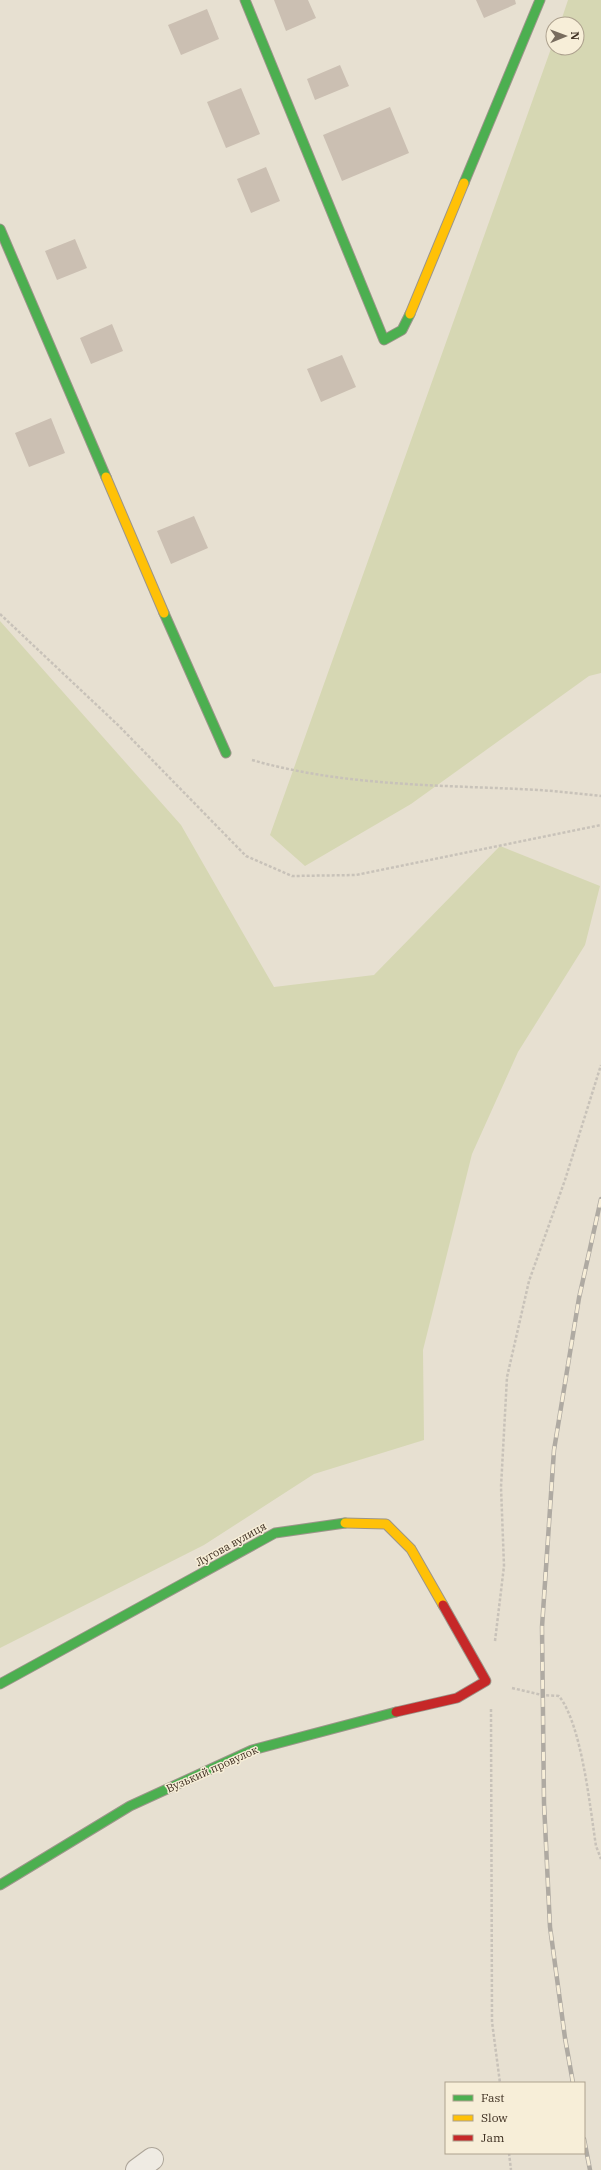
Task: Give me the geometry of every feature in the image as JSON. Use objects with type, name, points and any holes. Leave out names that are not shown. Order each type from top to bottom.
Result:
[{"type":"street","points":[[245,0],[384,340],[402,330],[411,312],[540,0]]},
{"type":"street","points":[[0,229],[126,525],[226,753]]},
{"type":"street","name":"Лугова вулиця","points":[[0,1684],[275,1533],[348,1523],[386,1524],[411,1549],[486,1681]]},
{"type":"street","name":"Вузький провулок","points":[[0,1885],[130,1806],[252,1750],[361,1720],[457,1698],[486,1681]]},
{"type":"path","points":[[0,614],[119,726],[246,856],[292,876],[356,875],[601,825]]},
{"type":"path","points":[[226,753],[274,766],[393,784],[522,789],[601,796]]},
{"type":"path","points":[[601,1065],[565,1180],[529,1281],[508,1377],[501,1487],[504,1566],[496,1636],[486,1681],[542,1695],[559,1696],[566,1705],[576,1732],[596,1846],[601,1859]]},
{"type":"path","points":[[491,1708],[492,2022],[500,2082]]},
{"type":"path","points":[[508,2154],[511,2170]]},
{"type":"green space","points":[[568,0],[601,0],[601,673],[589,676],[411,804],[305,866],[270,835],[548,56],[585,56],[585,16],[563,16]]},
{"type":"green space","points":[[0,621],[181,825],[274,987],[374,975],[500,846],[600,886],[585,945],[518,1052],[472,1154],[423,1350],[424,1440],[314,1474],[204,1545],[0,1648]]},
{"type":"building","points":[[274,0],[308,0],[316,18],[286,31]]},
{"type":"building","points":[[476,0],[515,0],[516,4],[484,18]]},
{"type":"building","points":[[207,9],[219,39],[181,55],[168,25]]},
{"type":"building","points":[[340,65],[349,86],[315,100],[307,79]]},
{"type":"building","points":[[241,88],[260,134],[226,148],[207,102]]},
{"type":"building","points":[[390,107],[409,153],[342,181],[323,135]]},
{"type":"building","points":[[266,167],[280,201],[251,213],[237,179]]},
{"type":"building","points":[[75,239],[87,268],[57,280],[45,251]]},
{"type":"building","points":[[112,324],[123,351],[91,364],[80,338]]},
{"type":"building","points":[[342,355],[356,387],[321,402],[307,369]]},
{"type":"building","points":[[51,418],[65,453],[29,467],[15,433]]},
{"type":"building","points":[[194,516],[208,548],[171,564],[157,531]]},
{"type":"railway","points":[[573,2082],[565,2038],[550,1927],[544,1803],[542,1627],[554,1450],[579,1298],[601,1199]]},
{"type":"railway","points":[[585,2144],[590,2170]]},
{"type":"traffic: fast","points":[[245,0],[384,340],[402,330],[410,314]]},
{"type":"traffic: fast","points":[[464,183],[540,0]]},
{"type":"traffic: fast","points":[[0,229],[106,477]]},
{"type":"traffic: fast","points":[[164,613],[226,753]]},
{"type":"traffic: fast","points":[[0,1684],[275,1533],[345,1523]]},
{"type":"traffic: fast","points":[[0,1885],[130,1806],[252,1750],[396,1712]]},
{"type":"traffic: slow","points":[[410,314],[464,183]]},
{"type":"traffic: slow","points":[[106,477],[164,613]]},
{"type":"traffic: slow","points":[[345,1523],[386,1524],[411,1549],[443,1605]]},
{"type":"traffic: jam","points":[[396,1712],[457,1698],[486,1681],[443,1605]]}]
